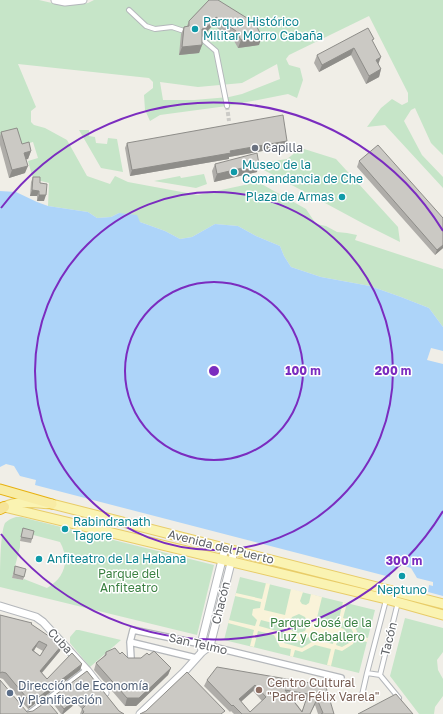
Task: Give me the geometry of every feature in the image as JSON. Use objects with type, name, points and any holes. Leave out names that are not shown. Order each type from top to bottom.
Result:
[{"type":"highway","name":"Avenida del Puerto","points":[[0,489],[52,504]]},
{"type":"main road","points":[[1,509],[16,503],[27,502],[52,504]]},
{"type":"main road","name":"Avenida del Puerto","points":[[52,504],[443,604]]},
{"type":"main road","name":"Avenida del Puerto","points":[[1,509],[222,559],[398,602],[443,615]]},
{"type":"main road","points":[[386,599],[388,590]]},
{"type":"main road","points":[[398,602],[400,593]]},
{"type":"street","points":[[55,0],[65,2],[83,0]]},
{"type":"street","points":[[129,10],[146,26],[155,28],[177,28],[184,31]]},
{"type":"street","points":[[202,39],[216,51],[227,106]]},
{"type":"street","name":"Chacón","points":[[202,652],[201,644],[225,548]]},
{"type":"street","name":"Chacón","points":[[210,646],[234,551]]},
{"type":"street","name":"Tacón","points":[[363,699],[362,695],[367,673],[386,599]]},
{"type":"street","name":"Tacón","points":[[380,676],[398,602]]},
{"type":"street","name":"Cuba","points":[[0,606],[36,617],[43,622],[86,670],[111,701]]},
{"type":"street","name":"San Telmo","points":[[196,658],[130,642],[133,630],[210,646],[341,678]]},
{"type":"street","points":[[130,642],[132,658]]},
{"type":"street","points":[[140,714],[187,674],[196,658],[210,646]]},
{"type":"street","points":[[22,709],[28,714],[86,670]]},
{"type":"street","points":[[367,673],[380,676],[402,702]]},
{"type":"green space","points":[[0,0],[39,0],[65,6],[88,3],[94,0],[443,0],[443,155],[431,143],[415,108],[411,110],[404,121],[422,155],[443,177],[443,188],[385,125],[367,127],[381,108],[392,99],[402,105],[408,102],[408,93],[369,16],[289,55],[286,59],[289,65],[300,68],[303,80],[297,98],[288,94],[227,106],[160,115],[150,121],[145,110],[144,95],[153,88],[153,82],[149,78],[18,64],[36,107],[31,111],[31,122],[34,125],[45,128],[67,140],[87,176],[110,184],[115,176],[128,182],[198,195],[258,182],[306,209],[316,224],[326,226],[337,232],[357,235],[355,240],[443,269],[443,327],[429,308],[370,286],[321,277],[291,267],[280,246],[256,236],[238,226],[215,224],[192,237],[180,239],[165,231],[119,213],[111,217],[97,218],[88,212],[48,206],[49,183],[33,179],[28,161],[38,158],[33,142],[22,145],[17,132],[0,136]],"holes":[[[277,64],[280,79],[242,94],[229,97],[194,100],[163,100],[160,82],[198,87],[242,83]]]},
{"type":"green space","points":[[79,130],[89,130],[89,136],[95,137],[96,143],[107,144],[108,138],[117,139],[123,172],[101,168]]},
{"type":"green space","name":"Plaza de Armas","points":[[301,148],[336,159],[398,227],[400,242],[262,169],[260,163],[287,159]]},
{"type":"green space","points":[[204,174],[207,184],[196,188],[154,181],[180,176],[181,178]]},
{"type":"green space","name":"Parque del Anfiteatro","points":[[16,517],[214,565],[197,635],[0,587],[3,528],[5,523]],"holes":[[[22,532],[60,542],[65,555],[65,562],[62,574],[53,584],[47,588],[24,579],[12,578],[20,547]]]},
{"type":"green space","name":"Parque José de la Luz y Caballero","points":[[240,577],[375,610],[359,673],[224,640]]},
{"type":"green space","points":[[405,618],[443,628],[443,652],[437,660],[438,670],[443,679],[443,696],[435,707],[434,714],[419,714],[390,676]]},
{"type":"green space","points":[[76,630],[121,640],[90,667],[70,643],[70,637]]},
{"type":"sand","points":[[266,583],[270,584],[264,610],[285,615],[291,589],[303,592],[300,601],[302,604],[306,605],[309,603],[311,594],[322,597],[316,622],[337,627],[343,602],[347,603],[343,618],[350,620],[357,631],[356,635],[368,638],[367,642],[355,639],[353,644],[342,651],[335,649],[331,666],[327,665],[331,649],[315,645],[302,652],[295,650],[293,657],[290,656],[291,649],[280,647],[274,635],[258,631],[254,647],[250,646],[254,630],[228,623],[229,620],[255,626],[257,620],[252,615],[253,609],[260,608],[261,602],[235,596],[236,593],[262,599]],"holes":[[[299,614],[305,617],[308,624],[305,631],[299,633],[292,631],[289,624],[292,617]],[[261,620],[280,625],[289,639],[301,641],[315,634],[334,639],[333,644],[315,640],[302,648],[284,643],[277,631],[259,626]],[[343,621],[348,623],[353,632],[351,642],[342,647],[336,645],[338,640],[345,638],[347,633],[341,628]]]},
{"type":"water","points":[[0,191],[16,192],[48,206],[88,212],[97,218],[111,217],[119,213],[137,215],[140,222],[165,231],[180,239],[192,237],[215,224],[238,226],[256,236],[280,246],[291,267],[321,277],[370,286],[429,308],[443,327],[443,351],[431,348],[427,360],[443,364],[443,596],[428,592],[429,585],[433,586],[433,582],[417,578],[411,568],[401,565],[391,571],[390,577],[35,485],[36,480],[20,476],[14,466],[6,464],[0,467]]},
{"type":"building","points":[[209,0],[218,0],[255,23],[262,37],[241,40],[236,31],[216,17],[206,28],[202,29],[202,45],[182,47],[184,27],[189,26],[189,21]]},
{"type":"building","points":[[368,28],[374,39],[372,40],[381,57],[376,60],[381,69],[369,76],[354,48],[322,65],[317,55]]},
{"type":"building","points":[[283,115],[287,141],[230,151],[231,153],[132,170],[127,143]]},
{"type":"building","points":[[17,128],[22,144],[29,142],[31,151],[24,153],[28,166],[12,170],[1,132]]},
{"type":"building","points":[[378,145],[443,218],[443,245],[437,250],[359,161]]},
{"type":"building","points":[[257,153],[259,164],[217,174],[215,164]]},
{"type":"building","points":[[33,177],[40,177],[40,183],[47,184],[46,195],[39,195],[39,191],[32,190]]},
{"type":"building","points":[[23,528],[34,531],[32,539],[21,537]]},
{"type":"building","points":[[15,566],[26,569],[24,577],[14,574]]},
{"type":"building","points":[[0,615],[32,623],[31,624],[62,645],[40,671],[47,679],[72,653],[82,664],[31,703],[6,673],[0,673]],"holes":[[[39,641],[47,645],[40,656],[32,650]]]},
{"type":"building","points":[[115,648],[120,654],[122,652],[128,658],[141,658],[147,653],[149,655],[154,651],[171,668],[139,698],[127,698],[96,663],[106,655],[106,652]]},
{"type":"building","points":[[217,667],[326,687],[334,714],[321,714],[323,713],[317,699],[310,714],[242,714],[233,705],[232,706],[207,680]],"holes":[[[255,685],[266,697],[250,712],[239,699]],[[285,690],[308,694],[302,712]]]},
{"type":"building","points":[[87,671],[119,711],[124,714],[82,714],[84,712],[82,709],[86,705],[78,697],[64,709],[54,696]]},
{"type":"building","points":[[187,672],[225,711],[221,714],[140,714],[146,711]]},
{"type":"building","points":[[0,680],[27,712],[33,711],[47,701],[58,714],[0,714]]},
{"type":"building","points":[[396,694],[413,714],[358,714]]},
{"type":"tunnel","points":[[227,106],[229,121]]},
{"type":"place","name":"Parque Histórico Militar Morro Cabaña","points":[[195,29]]},
{"type":"place","name":"Capilla","points":[[255,148]]},
{"type":"place","name":"Museo de la Comandancia de Che","points":[[234,172]]},
{"type":"place","name":"Plaza de Armas","points":[[342,197]]},
{"type":"place","name":"Rabindranath Tagore","points":[[65,529]]},
{"type":"place","name":"Anfiteatro de La Habana","points":[[39,559]]},
{"type":"place","name":"Neptuno","points":[[402,576]]},
{"type":"place","name":"Centro Cultural \"Padre Félix Varela\"","points":[[259,690]]},
{"type":"place","name":"Dirección de Economía y Planificación","points":[[10,693]]}]
